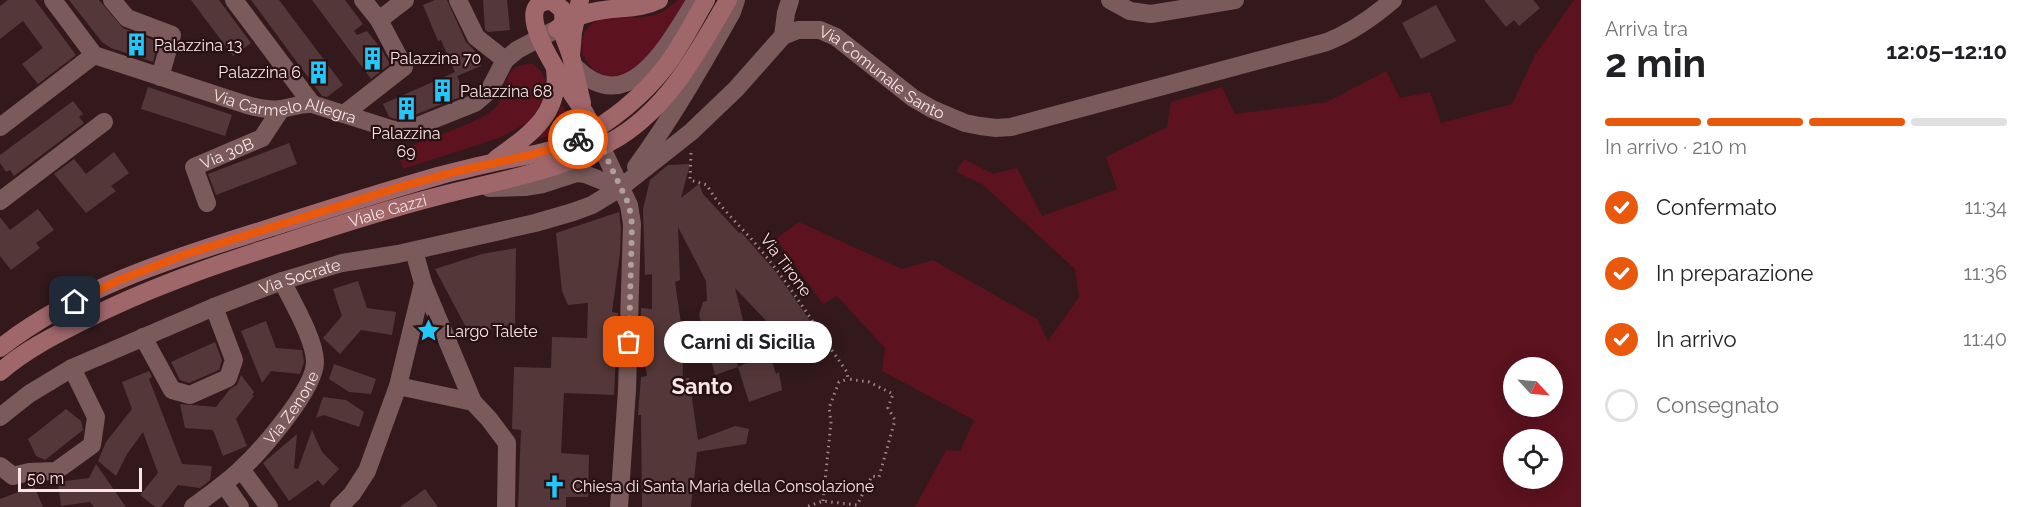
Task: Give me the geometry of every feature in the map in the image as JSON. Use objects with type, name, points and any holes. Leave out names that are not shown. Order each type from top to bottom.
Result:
[{"type":"main road","points":[[558,0],[548,0],[539,4],[534,12],[552,19],[602,10],[639,7],[657,1]]},
{"type":"main road","points":[[637,0],[657,1]]},
{"type":"main road","name":"Viale Gazzi","points":[[0,348],[26,329],[75,302],[117,281],[183,255],[403,186],[564,145],[593,129],[637,98],[652,83],[677,50],[706,0]]},
{"type":"main road","name":"Viale Gazzi","points":[[0,372],[22,355],[57,334],[125,300],[190,274],[410,203],[539,172],[573,161],[632,127],[666,97],[692,61],[728,0]]},
{"type":"main road","points":[[552,1],[563,9],[552,19]]},
{"type":"main road","points":[[552,19],[564,37],[573,62],[584,111]]},
{"type":"main road","points":[[491,163],[540,124],[548,111],[556,91],[552,19]]},
{"type":"main road","points":[[555,69],[584,111],[601,146]]},
{"type":"street","points":[[112,0],[127,18],[172,35],[160,78]]},
{"type":"street","points":[[234,0],[312,104]]},
{"type":"street","points":[[344,114],[404,67],[379,20],[363,0]]},
{"type":"street","points":[[379,20],[405,0]]},
{"type":"street","points":[[458,0],[476,37],[511,55],[528,51],[539,55],[555,69]]},
{"type":"street","points":[[573,62],[585,77],[600,85],[619,85],[640,76],[661,52],[696,0]]},
{"type":"street","points":[[621,188],[654,143],[690,86],[732,12],[736,0]]},
{"type":"street","points":[[621,188],[691,132],[783,36],[790,0]]},
{"type":"street","points":[[1110,0],[1130,11],[1151,14],[1235,0]]},
{"type":"street","name":"Via Comunale Santo","points":[[783,36],[798,30],[828,33],[913,98],[932,109],[965,123],[996,128],[1011,127],[1327,42],[1347,34],[1393,0]]},
{"type":"street","points":[[0,127],[94,55],[57,2]]},
{"type":"street","points":[[511,55],[552,19]]},
{"type":"street","name":"Via Carmelo Allegra","points":[[94,55],[247,105],[281,109],[303,103],[312,104],[394,130],[410,129],[476,103],[489,91],[511,55]]},
{"type":"street","points":[[690,86],[692,95],[700,104],[715,109]]},
{"type":"street","name":"Via 30B","points":[[207,203],[194,168],[262,138],[281,109]]},
{"type":"street","points":[[0,201],[104,122]]},
{"type":"street","points":[[601,146],[629,205],[632,224],[627,390],[619,507]]},
{"type":"street","points":[[470,188],[525,187],[577,173],[621,188]]},
{"type":"street","name":"Via Socrate","points":[[0,417],[29,394],[72,368],[214,307],[282,281],[342,263],[414,251],[573,212],[592,205],[621,188]]},
{"type":"street","points":[[414,251],[423,283],[473,402],[507,443],[506,507]]},
{"type":"street","name":"Via Zenone","points":[[193,507],[224,484],[256,453],[302,395],[313,373],[315,363],[311,342],[282,281]]},
{"type":"street","points":[[339,507],[352,494],[367,471],[395,394],[423,283]]},
{"type":"street","points":[[143,337],[172,390],[190,395],[228,378],[234,360],[214,307]]},
{"type":"street","points":[[0,466],[13,476],[29,472],[56,471],[92,445],[96,417],[72,368]]},
{"type":"street","points":[[395,394],[473,402]]},
{"type":"street","points":[[241,469],[269,507]]},
{"type":"street","points":[[224,484],[240,507]]},
{"type":"path","name":"Via Tirone","points":[[691,132],[690,180],[707,184],[713,196],[759,247],[847,372],[848,379]]},
{"type":"path","points":[[806,507],[823,501],[857,505],[872,476],[879,477],[895,420],[888,408],[893,394],[869,382],[848,379],[839,382],[829,408],[831,422],[823,501]]},
{"type":"shaded area","points":[[678,0],[686,0],[655,50],[625,78],[602,75],[594,71],[586,61],[582,52],[582,41],[586,30],[593,23],[612,18],[655,15]]},
{"type":"shaded area","points":[[1574,0],[1581,0],[1581,507],[915,507],[946,450],[960,451],[974,420],[882,371],[885,348],[837,296],[823,304],[776,239],[799,222],[902,269],[933,260],[1037,319],[1048,341],[1079,297],[1075,269],[982,184],[956,172],[964,159],[993,174],[1017,168],[1042,216],[1117,189],[1106,157],[1167,127],[1171,102],[1222,87],[1235,114],[1327,102],[1386,71],[1400,98],[1430,92],[1441,123],[1512,104],[1535,55]]},
{"type":"shaded area","points":[[533,64],[542,72],[547,88],[544,100],[529,122],[499,138],[403,169],[397,151],[464,125],[488,113],[500,101],[513,70]]},
{"type":"shaded area","points":[[562,104],[573,129],[536,139],[554,122]]},
{"type":"building","points":[[8,0],[35,0],[76,55],[38,84],[22,64],[43,48],[23,21],[0,39],[0,6]]},
{"type":"building","points":[[69,0],[99,0],[123,28],[158,42],[153,62],[111,48],[102,42]]},
{"type":"building","points":[[191,0],[219,0],[251,43],[233,56]]},
{"type":"building","points":[[251,0],[279,0],[343,85],[327,97],[322,96]]},
{"type":"building","points":[[312,0],[345,0],[363,24],[354,31],[357,35],[367,31],[390,64],[371,79]]},
{"type":"building","points":[[435,0],[447,0],[466,42],[474,50],[481,66],[457,76],[465,95],[407,118],[389,117],[383,104],[455,72],[441,40],[438,41],[423,5]]},
{"type":"building","points":[[483,0],[507,0],[510,30],[488,32],[485,30]]},
{"type":"building","points":[[1484,0],[1533,0],[1540,8],[1519,26],[1514,20],[1506,27]]},
{"type":"building","points":[[1436,5],[1456,41],[1421,59],[1402,23]]},
{"type":"building","points":[[148,87],[232,115],[225,136],[141,109]]},
{"type":"building","points":[[73,101],[83,114],[79,117],[84,123],[14,176],[10,170],[6,172],[0,163],[0,155]]},
{"type":"building","points":[[289,143],[297,164],[216,195],[208,174]]},
{"type":"building","points":[[114,152],[129,173],[111,186],[116,191],[86,213],[54,174],[74,159],[86,174]]},
{"type":"building","points":[[690,164],[681,198],[699,184],[703,194],[739,233],[741,232],[775,271],[816,329],[793,349],[735,288],[744,324],[731,329],[738,367],[715,375],[699,315],[703,302],[707,301],[706,281],[678,227],[680,280],[675,282],[682,330],[683,378],[689,378],[698,440],[735,426],[749,429],[746,444],[697,452],[691,507],[642,507],[641,415],[638,415],[641,377],[647,376],[645,363],[651,360],[651,334],[640,332],[641,308],[652,309],[652,274],[645,275],[643,209],[650,180],[668,165]]},
{"type":"building","points":[[38,209],[54,230],[36,243],[40,248],[11,270],[0,256],[0,217],[10,230]]},
{"type":"building","points":[[619,212],[620,253],[612,312],[618,313],[614,395],[564,393],[561,453],[589,455],[588,497],[566,497],[566,507],[518,507],[521,430],[512,429],[514,367],[551,368],[552,337],[587,338],[588,303],[568,305],[562,291],[556,233]]},
{"type":"building","points":[[516,248],[515,324],[469,333],[435,269],[482,254]]},
{"type":"building","points":[[358,281],[367,308],[396,312],[392,335],[361,330],[340,354],[323,338],[342,316],[333,289]]},
{"type":"building","points":[[266,321],[276,348],[302,350],[304,362],[300,374],[271,371],[262,383],[241,331]]},
{"type":"building","points":[[215,342],[222,360],[219,370],[189,383],[180,380],[171,362]]},
{"type":"building","points":[[769,352],[776,374],[779,372],[782,390],[749,402],[738,367]]},
{"type":"building","points":[[334,364],[376,379],[371,394],[349,392],[329,379]]},
{"type":"building","points":[[149,371],[152,377],[149,379],[182,464],[212,466],[210,480],[200,488],[178,485],[161,507],[155,507],[140,495],[158,473],[143,432],[127,454],[116,476],[98,461],[106,442],[132,409],[122,382]]},
{"type":"building","points":[[241,375],[254,392],[252,395],[254,396],[236,419],[247,446],[223,456],[213,430],[185,428],[180,404],[216,407],[230,389],[237,385]]},
{"type":"building","points":[[323,397],[346,400],[364,412],[359,427],[324,415],[316,418]]},
{"type":"building","points":[[66,409],[81,421],[83,430],[45,460],[36,456],[28,439]]},
{"type":"building","points":[[312,430],[322,452],[339,469],[323,486],[318,480],[289,501],[263,463],[297,434],[294,468],[298,469]]},
{"type":"building","points":[[96,464],[126,507],[94,507],[90,502],[61,506],[58,482],[89,478]]},
{"type":"building","points":[[34,486],[43,507],[0,507],[0,499]]},
{"type":"building","points":[[425,489],[438,507],[400,507]]},
{"type":"way so far","points":[[578,139],[593,129],[629,205],[632,224],[629,342]]},
{"type":"place","name":"Palazzina 13","points":[[136,45]]},
{"type":"place","name":"Palazzina 70","points":[[372,58]]},
{"type":"place","name":"Palazzina 6","points":[[319,72]]},
{"type":"place","name":"Palazzina 68","points":[[442,91]]},
{"type":"place","name":"Palazzina 69","points":[[406,108]]},
{"type":"place","name":"Largo Talete","points":[[428,331]]},
{"type":"place","name":"Carni di Sicilia","points":[[629,342]]},
{"type":"place","name":"Chiesa di Santa Maria della Consolazione","points":[[554,486]]},
{"type":"district","name":"Santo","points":[[702,386]]},
{"type":"route","points":[[75,302],[117,281],[183,255],[403,186],[534,154],[578,139]]}]
